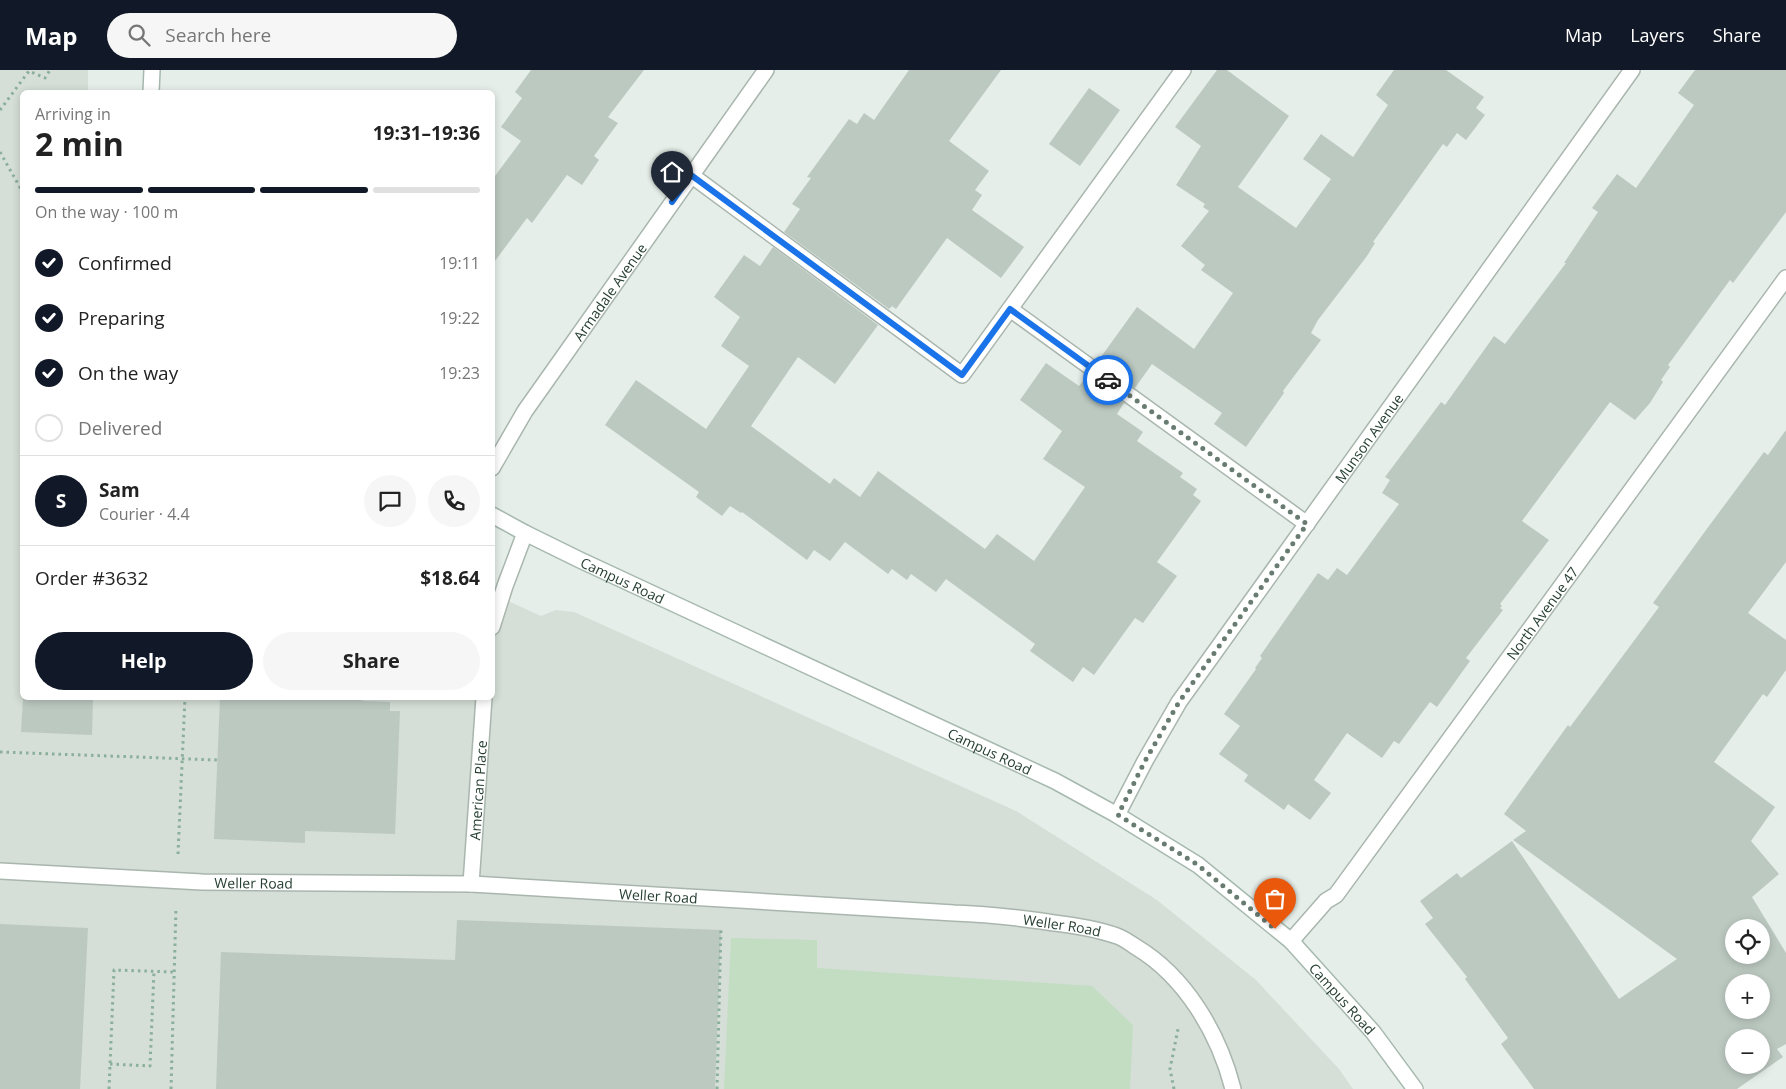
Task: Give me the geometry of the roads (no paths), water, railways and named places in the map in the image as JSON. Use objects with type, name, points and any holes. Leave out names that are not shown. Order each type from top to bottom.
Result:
[{"type":"street","points":[[151,90],[152,70]]},
{"type":"street","name":"Armadale Avenue","points":[[495,463],[525,411],[766,70]]},
{"type":"street","points":[[691,175],[962,375],[1183,70]]},
{"type":"street","name":"Munson Avenue","points":[[1118,815],[1145,761],[1179,702],[1632,70]]},
{"type":"street","name":"North Avenue 47","points":[[1290,941],[1326,901],[1336,895],[1786,278]]},
{"type":"street","points":[[1010,309],[1307,524]]},
{"type":"street","name":"Campus Road","points":[[495,517],[525,533],[1055,781],[1118,815],[1198,865],[1290,941],[1373,1032],[1415,1089]]},
{"type":"street","points":[[495,618],[525,533]]},
{"type":"street","name":"American Place","points":[[471,884],[484,700]]},
{"type":"street","name":"Weller Road","points":[[0,871],[202,882],[471,884],[988,914],[1081,926],[1118,936],[1149,954],[1177,980],[1212,1032],[1233,1089]]}]
